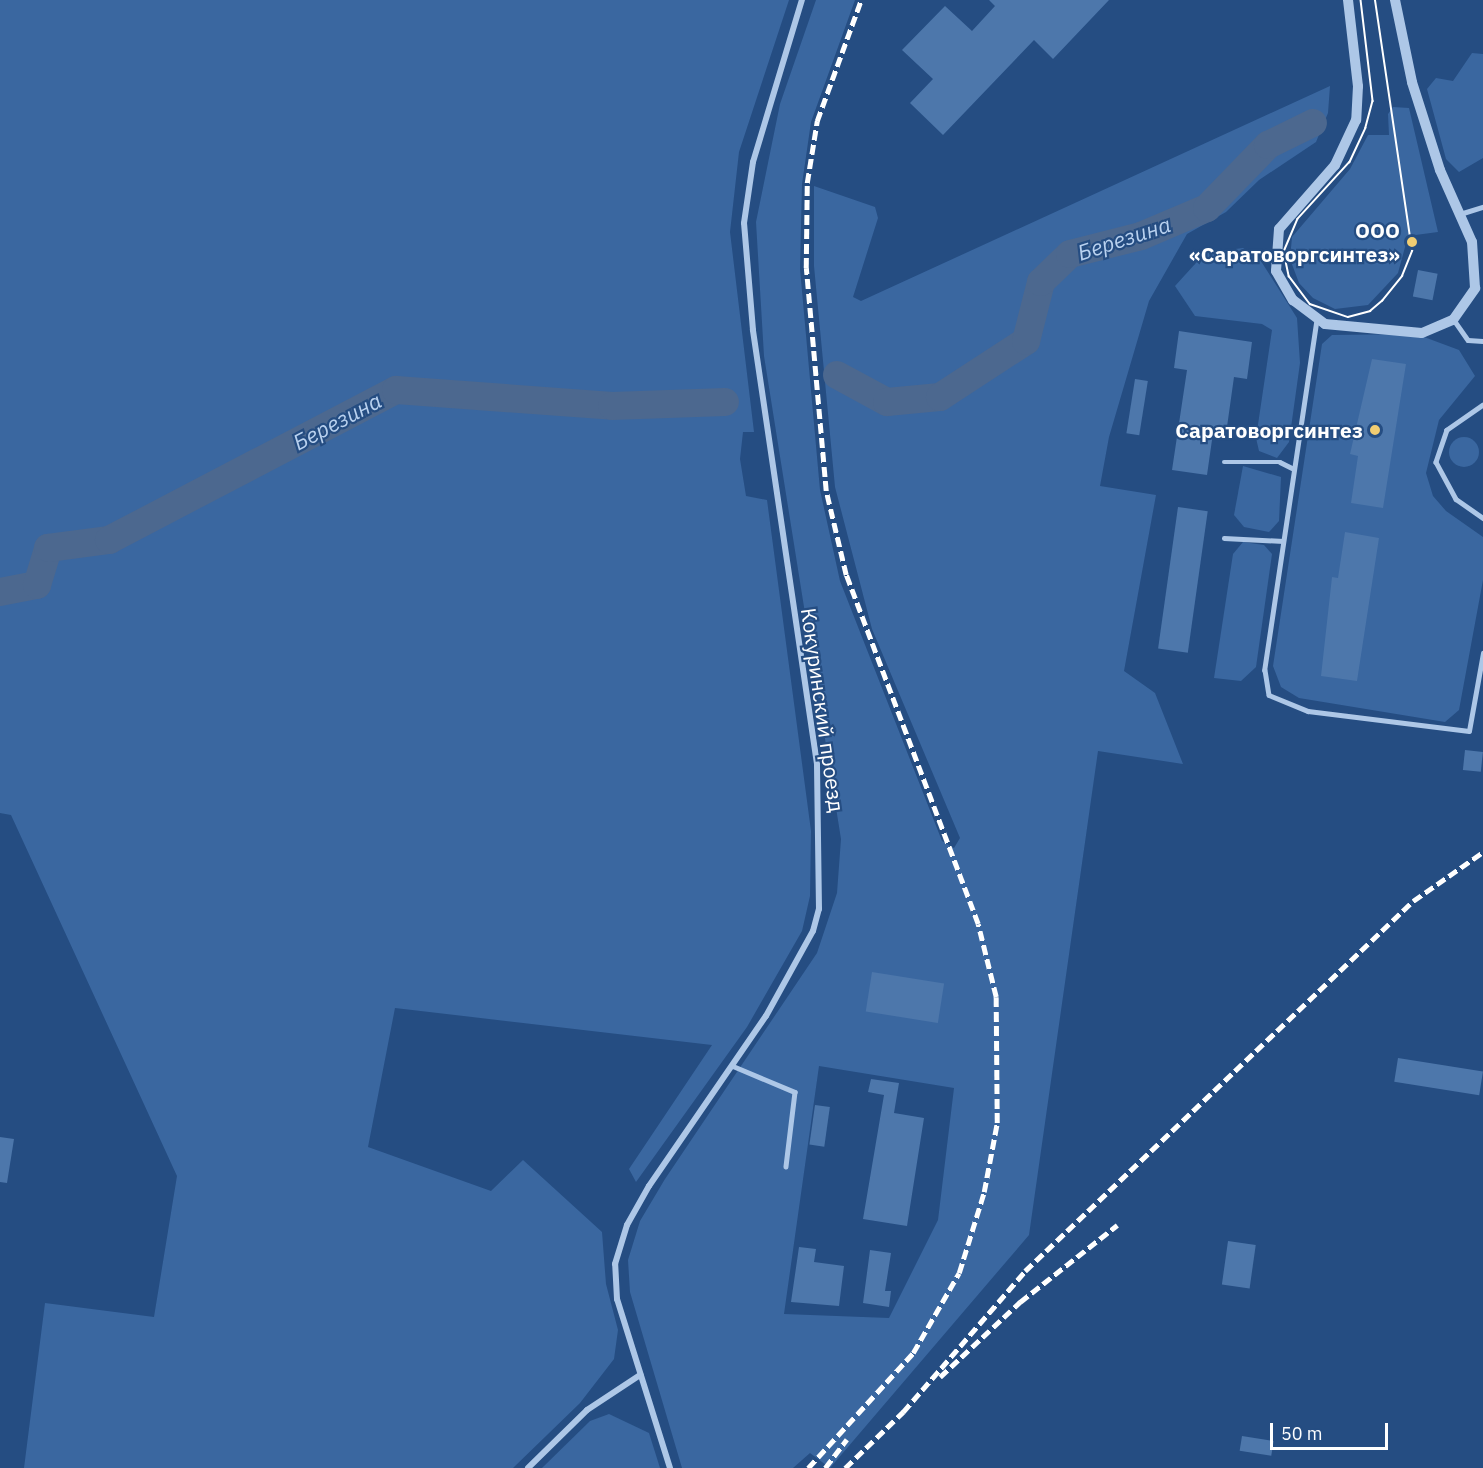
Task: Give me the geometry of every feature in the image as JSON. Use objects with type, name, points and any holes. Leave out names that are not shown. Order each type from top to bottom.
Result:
[{"type":"street","name":"Кокуринский проезд","points":[[670,1468],[617,1299],[618,1254],[649,1186],[733,1066],[813,931],[819,909],[817,765],[753,330],[744,223],[753,162],[802,0]]},
{"type":"street","points":[[1348,0],[1358,86],[1356,120],[1335,165],[1286,215],[1275,244],[1280,282],[1317,320],[1422,333],[1453,320],[1475,288],[1463,213],[1440,170],[1419,104],[1395,0]]},
{"type":"street","points":[[528,1468],[587,1410],[640,1375]]},
{"type":"lane","points":[[1463,213],[1483,207]]},
{"type":"lane","points":[[1317,320],[1292,468],[1264,681],[1269,695],[1281,702],[1308,711],[1469,731],[1483,653]]},
{"type":"lane","points":[[1453,320],[1468,340],[1483,341]]},
{"type":"lane","points":[[1483,405],[1447,430],[1436,462],[1451,493],[1483,518]]},
{"type":"lane","points":[[1224,462],[1280,462],[1292,468]]},
{"type":"lane","points":[[1224,538],[1283,541]]},
{"type":"lane","points":[[733,1066],[795,1092],[786,1166]]},
{"type":"shaded area","points":[[0,0],[789,0],[739,152],[730,232],[754,432],[743,432],[740,459],[746,496],[767,500],[811,831],[810,896],[802,931],[747,1027],[636,1182],[629,1169],[712,1045],[395,1008],[368,1147],[491,1191],[523,1160],[602,1232],[606,1284],[618,1330],[614,1359],[580,1403],[513,1468],[24,1468],[45,1303],[154,1317],[177,1176],[11,815],[0,813]]},
{"type":"shaded area","points":[[816,0],[855,0],[811,122],[802,184],[800,269],[820,490],[840,581],[942,841],[954,848],[960,838],[872,629],[835,487],[814,266],[814,186],[875,207],[878,218],[853,297],[861,301],[1330,86],[1328,113],[1316,142],[1259,180],[1226,212],[1187,234],[1149,301],[1109,437],[1100,486],[1156,495],[1124,671],[1155,693],[1183,764],[1098,751],[1029,1235],[830,1468],[810,1453],[793,1468],[682,1468],[630,1292],[628,1260],[640,1221],[665,1179],[817,953],[837,893],[841,839],[764,356],[756,222],[780,104]],"holes":[[[819,1066],[954,1088],[938,1220],[889,1318],[784,1314]]]},
{"type":"shaded area","points":[[1472,53],[1483,54],[1483,158],[1459,172],[1446,159],[1427,89],[1436,78],[1453,81]]},
{"type":"shaded area","points":[[1393,107],[1409,108],[1438,232],[1408,236],[1398,273],[1368,305],[1335,309],[1313,298],[1299,283],[1290,259],[1292,237],[1350,169],[1368,135],[1389,135],[1388,114]]},
{"type":"shaded area","points":[[1243,248],[1259,258],[1297,318],[1300,363],[1289,442],[1277,458],[1259,451],[1256,438],[1272,330],[1262,324],[1195,316],[1175,286],[1205,253]]},
{"type":"shaded area","points":[[1416,334],[1459,350],[1475,376],[1439,420],[1426,473],[1433,496],[1446,511],[1483,537],[1483,580],[1459,710],[1445,722],[1299,698],[1281,687],[1273,666],[1322,344],[1332,335]]},
{"type":"shaded area","points":[[1464,437],[1475,441],[1479,452],[1475,463],[1464,467],[1453,463],[1449,452],[1453,441]]},
{"type":"shaded area","points":[[1243,466],[1281,477],[1279,521],[1269,532],[1244,527],[1234,515]]},
{"type":"shaded area","points":[[1243,542],[1264,545],[1272,554],[1256,667],[1241,681],[1214,678],[1233,554]]},
{"type":"shaded area","points":[[609,1414],[649,1433],[660,1468],[542,1468],[590,1421]]},
{"type":"building","points":[[989,0],[1109,0],[1053,59],[1034,40],[943,135],[910,103],[933,79],[902,50],[945,6],[972,31],[995,6]]},
{"type":"building","points":[[1418,270],[1438,274],[1432,300],[1413,297]]},
{"type":"building","points":[[1179,331],[1252,342],[1247,379],[1234,377],[1226,434],[1213,433],[1207,475],[1172,470],[1187,370],[1174,368]]},
{"type":"building","name":"Саратоворгсинтез","points":[[1372,359],[1406,364],[1383,508],[1351,503],[1358,456],[1350,454]]},
{"type":"building","points":[[1135,379],[1148,381],[1139,435],[1126,433]]},
{"type":"building","points":[[1178,507],[1208,511],[1188,653],[1158,649]]},
{"type":"building","points":[[1345,532],[1379,538],[1357,681],[1321,676],[1332,577],[1338,578]]},
{"type":"building","points":[[1465,750],[1483,752],[1481,772],[1463,770]]},
{"type":"building","points":[[872,972],[944,983],[938,1023],[866,1012]]},
{"type":"building","points":[[1398,1058],[1483,1071],[1479,1095],[1394,1082]]},
{"type":"building","points":[[871,1079],[899,1083],[894,1113],[924,1118],[907,1226],[863,1219],[884,1095],[868,1092]]},
{"type":"building","points":[[815,1105],[830,1107],[824,1147],[809,1145]]},
{"type":"building","points":[[0,1137],[14,1139],[7,1183],[0,1182]]},
{"type":"building","points":[[1228,1241],[1256,1245],[1250,1288],[1222,1285]]},
{"type":"building","points":[[799,1247],[816,1249],[814,1262],[844,1266],[839,1306],[791,1302]]},
{"type":"building","points":[[870,1250],[891,1253],[885,1291],[891,1291],[889,1307],[863,1303]]},
{"type":"building","points":[[1242,1436],[1274,1441],[1271,1456],[1240,1451]]},
{"type":"waterway","name":"Березина","points":[[837,375],[887,402],[940,397],[1026,341],[1041,282],[1070,254],[1141,236],[1207,208],[1268,145],[1313,123]]},
{"type":"waterway","name":"Березина","points":[[0,592],[37,585],[48,548],[109,540],[396,390],[612,406],[725,402]]},
{"type":"tram line","points":[[1361,0],[1373,101],[1366,128],[1350,162],[1298,219],[1284,252],[1289,276],[1310,304],[1348,317],[1370,311],[1382,301],[1402,276],[1412,251],[1375,0]]},
{"type":"railway","points":[[808,1468],[913,1353],[959,1273],[984,1192],[997,1123],[996,997],[978,924],[846,575],[826,491],[806,268],[807,183],[817,121],[861,0]]},
{"type":"railway","points":[[845,1468],[903,1412],[1025,1271],[1413,901],[1483,852]]},
{"type":"railway","points":[[940,1377],[1020,1302],[1117,1225]]},
{"type":"railway","points":[[825,1468],[847,1439]]},
{"type":"place","name":"ООО «Саратоворгсинтез»","points":[[1412,242]]},
{"type":"place","name":"Саратоворгсинтез","points":[[1375,430]]}]
